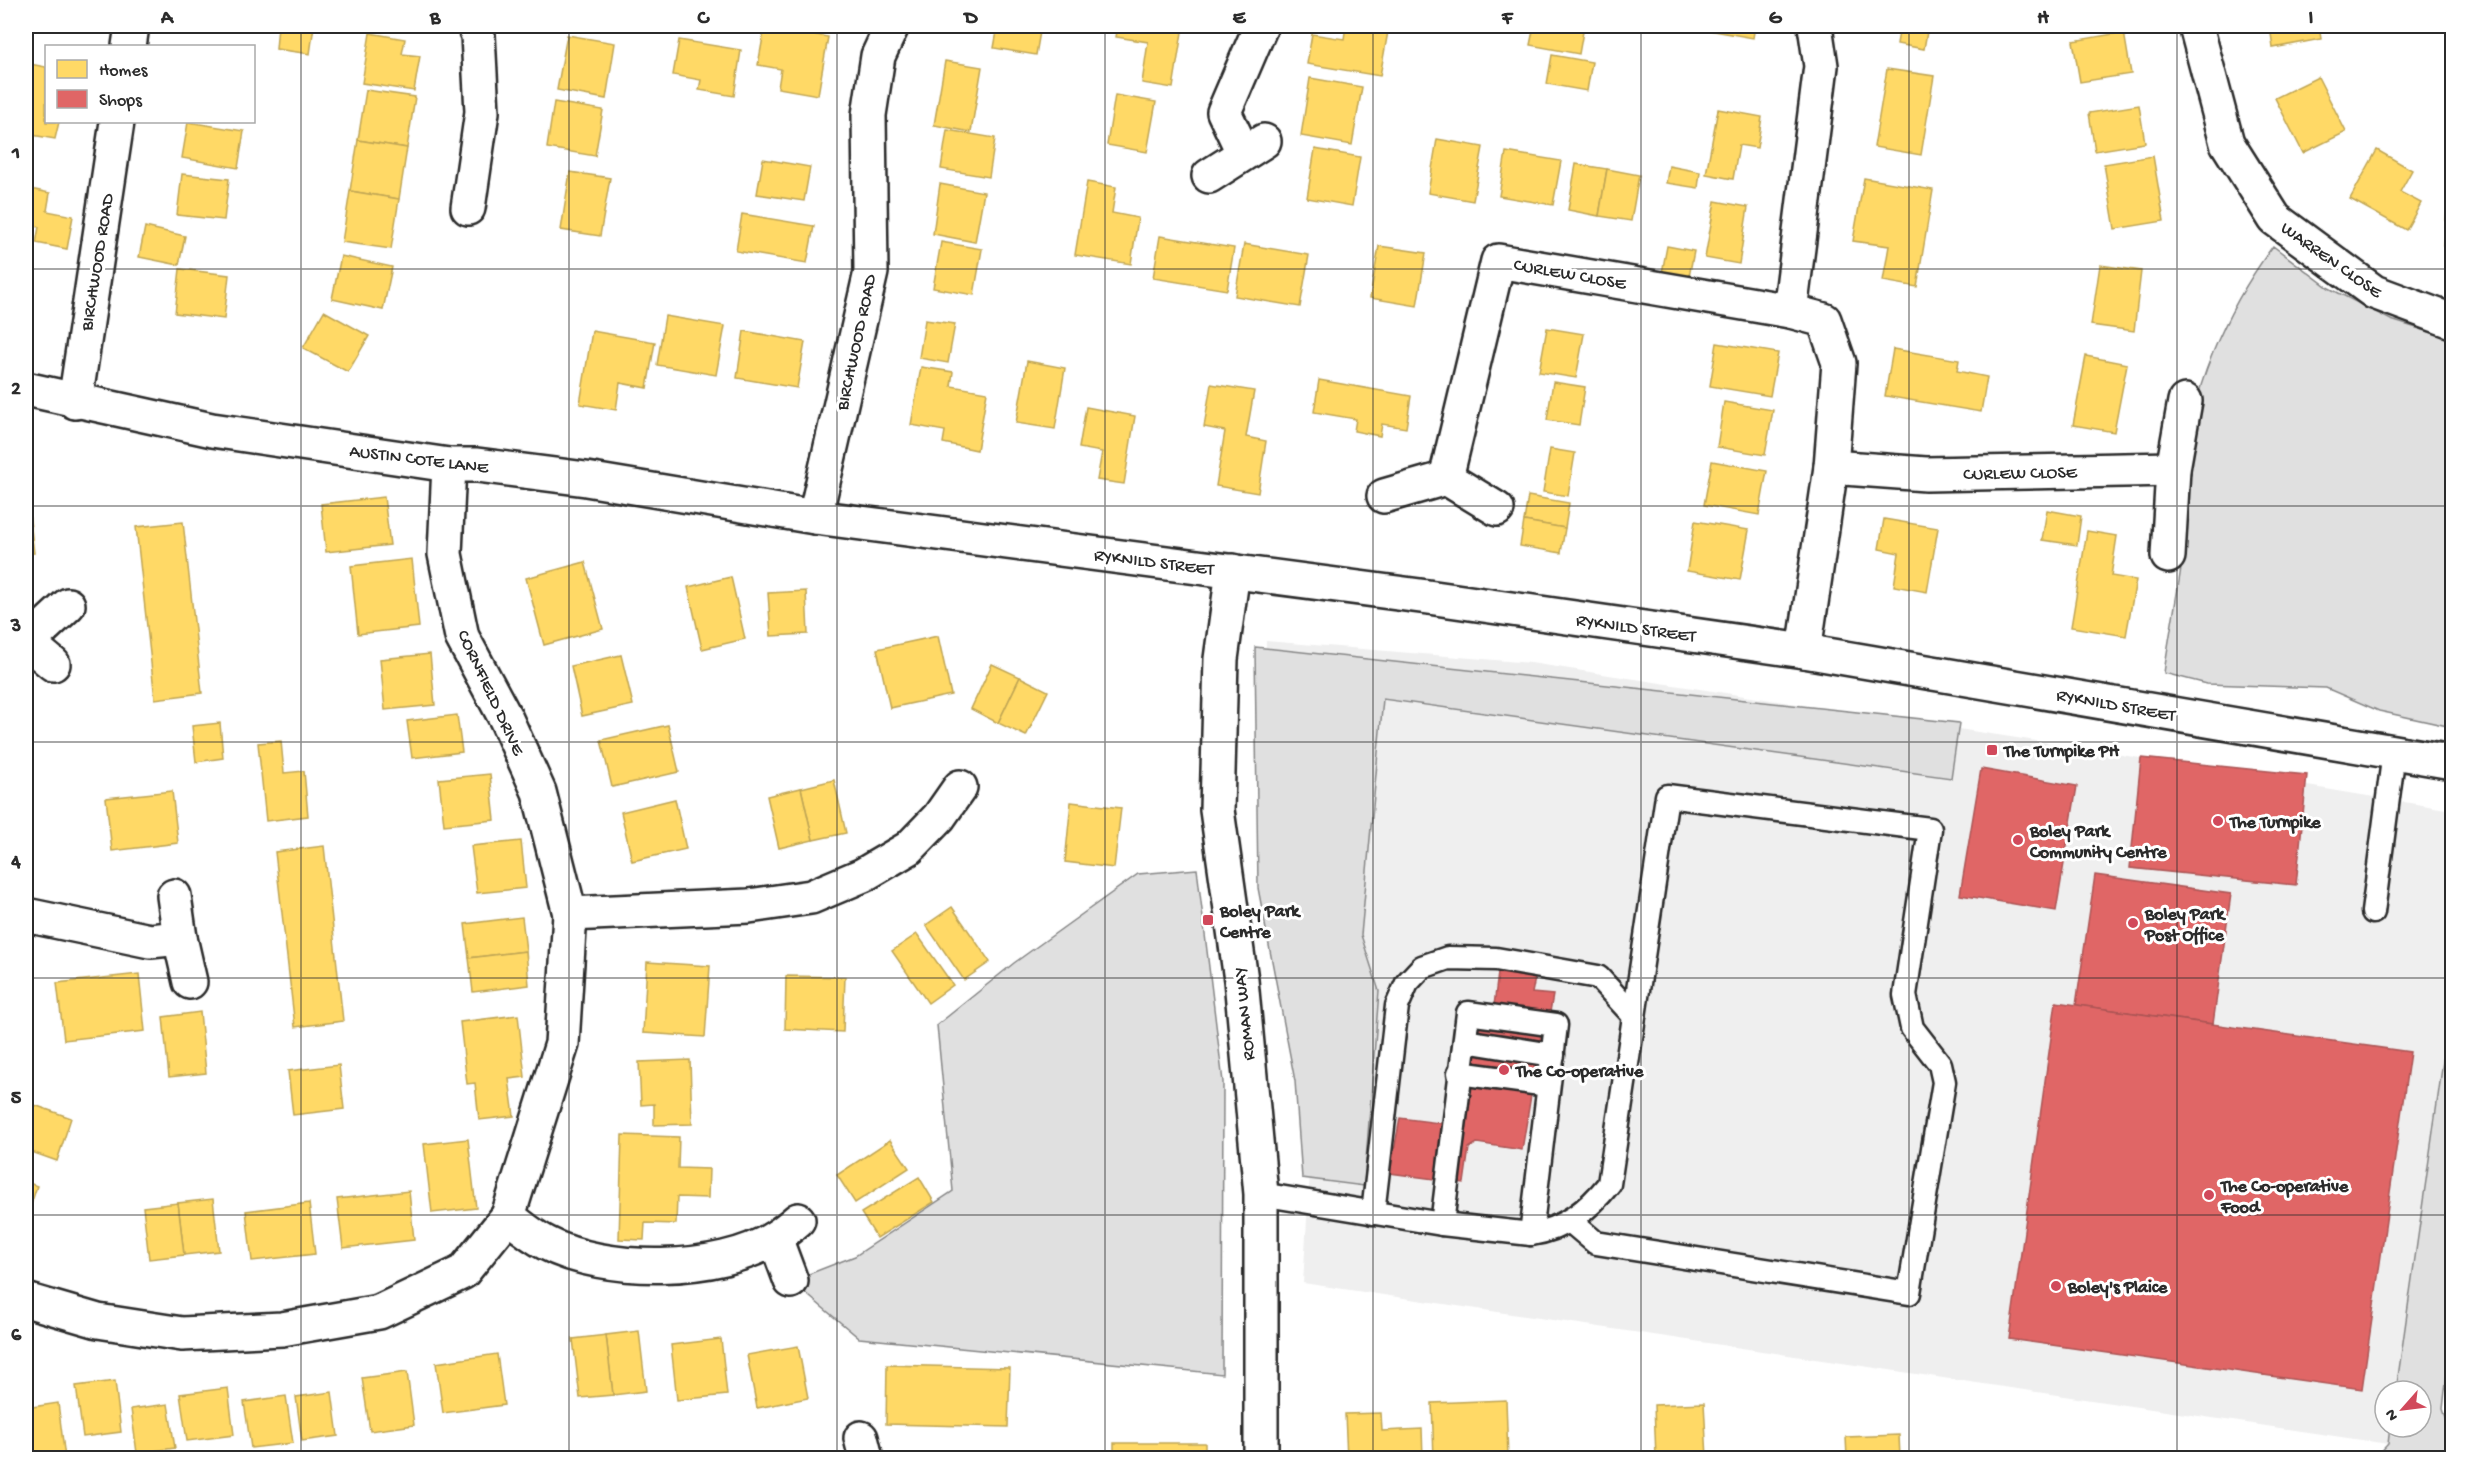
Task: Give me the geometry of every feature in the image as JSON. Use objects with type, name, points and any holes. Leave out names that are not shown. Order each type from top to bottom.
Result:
[{"type":"street","points":[[129,45],[132,26]]},
{"type":"street","points":[[468,208],[482,112],[478,34],[474,26]]},
{"type":"street","name":"BIRCHWOOD ROAD","points":[[815,517],[871,272],[869,116],[878,56],[892,26]]},
{"type":"street","points":[[1209,176],[1253,146],[1224,112],[1261,26]]},
{"type":"street","points":[[1790,311],[1821,66],[1815,26]]},
{"type":"street","name":"WARREN CLOSE","points":[[2196,26],[2227,143],[2275,219],[2374,292],[2452,321]]},
{"type":"street","name":"BIRCHWOOD ROAD","points":[[75,402],[117,123]]},
{"type":"street","name":"CURLEW CLOSE","points":[[1446,478],[1498,261],[1790,311],[1824,320],[1839,363],[1831,467],[1804,651]]},
{"type":"street","name":"AUSTIN COTE LANE","points":[[26,389],[75,402],[212,430],[449,465],[477,465],[586,479],[815,517]]},
{"type":"street","points":[[2168,556],[2174,469],[2184,401]]},
{"type":"street","name":"CORNFIELD DRIVE","points":[[26,1300],[98,1321],[182,1334],[282,1329],[379,1312],[463,1272],[508,1216],[562,1044],[570,914],[539,792],[506,718],[462,637],[445,554],[449,465]]},
{"type":"street","name":"CURLEW CLOSE","points":[[1831,467],[1926,474],[2174,469]]},
{"type":"street","points":[[1384,496],[1446,478],[1497,509]]},
{"type":"street","name":"RYKNILD STREET","points":[[815,517],[1233,571],[1804,651],[2452,762]]},
{"type":"street","name":"ROMAN WAY","points":[[1233,571],[1221,659],[1217,810],[1241,980],[1261,1194],[1261,1458]]},
{"type":"street","points":[[53,664],[27,643],[68,605]]},
{"type":"street","points":[[570,914],[749,906],[811,897],[863,875],[948,825],[960,787]]},
{"type":"street","points":[[174,896],[190,982]]},
{"type":"street","points":[[26,915],[150,941],[180,938]]},
{"type":"street","points":[[508,1216],[547,1244],[600,1261],[668,1267],[733,1255],[787,1229],[791,1281]]},
{"type":"lane","points":[[2373,912],[2394,752]]},
{"type":"lane","points":[[1261,1194],[1442,1224],[1531,1234],[1545,1232],[1570,1221],[1592,1205],[1609,1184],[1666,796],[1930,829],[1905,995],[1912,1028],[1940,1064],[1944,1082],[1909,1293],[1596,1243],[1570,1221]]},
{"type":"lane","points":[[1373,1213],[1397,1006],[1407,983],[1422,967],[1448,958],[1496,959],[1598,977],[1633,1015]]},
{"type":"lane","points":[[1442,1224],[1468,1013],[1556,1025],[1531,1234]]},
{"type":"lane","points":[[1465,1041],[1553,1055]]},
{"type":"lane","points":[[1459,1073],[1548,1085]]},
{"type":"shaded area","points":[[2273,246],[2329,288],[2391,320],[2452,339],[2452,727],[2379,711],[2326,688],[2207,684],[2164,673],[2185,538],[2187,513],[2185,473],[2194,412],[2202,383],[2225,325]]},
{"type":"shaded area","points":[[1266,641],[1531,663],[2068,746],[2452,810],[2452,998],[2398,1379],[2373,1379],[2373,1439],[2389,1439],[2388,1444],[1303,1283],[1310,1172],[1263,797]]},
{"type":"shaded area","points":[[1255,647],[1959,723],[1951,778],[1383,699],[1361,935],[1379,991],[1364,1186],[1302,1178],[1295,1081],[1258,888]]},
{"type":"shaded area","points":[[1197,869],[1223,1082],[1222,1374],[859,1338],[791,1281],[855,1256],[953,1191],[937,1025],[1014,963],[1138,874]]},
{"type":"shaded area","points":[[2452,998],[2452,1328],[2443,1409],[2452,1437],[2452,1458],[2375,1458],[2388,1444],[2389,1439],[2433,1439],[2433,1379],[2398,1379]]},
{"type":"building: Homes","points":[[278,26],[314,26],[310,54],[276,49]]},
{"type":"building: Homes","points":[[765,26],[828,37],[818,95],[778,88],[781,69],[758,65]]},
{"type":"building: Homes","points":[[998,26],[1041,26],[1036,55],[994,48]]},
{"type":"building: Homes","points":[[1118,26],[1183,26],[1173,88],[1142,83],[1148,42],[1116,37]]},
{"type":"building: Homes","points":[[1346,26],[1389,26],[1380,76],[1307,64],[1312,34],[1344,39]]},
{"type":"building: Homes","points":[[1534,26],[1584,26],[1579,54],[1530,45]]},
{"type":"building: Homes","points":[[1686,26],[1755,26],[1753,38]]},
{"type":"building: Homes","points":[[1900,26],[1928,26],[1924,49],[1897,44]]},
{"type":"building: Homes","points":[[2270,26],[2319,26],[2321,39],[2273,48]]},
{"type":"building: Homes","points":[[2124,32],[2131,74],[2080,82],[2073,41]]},
{"type":"building: Homes","points":[[370,33],[405,39],[402,54],[420,56],[414,91],[362,83]]},
{"type":"building: Homes","points":[[567,35],[615,43],[606,99],[557,90]]},
{"type":"building: Homes","points":[[679,40],[741,50],[734,96],[699,90],[701,80],[673,75]]},
{"type":"building: Homes","points":[[1552,55],[1592,62],[1587,91],[1547,84]]},
{"type":"building: Homes","points":[[945,61],[982,67],[971,132],[934,125]]},
{"type":"building: Homes","points":[[30,64],[45,67],[45,123],[59,123],[55,139],[26,134],[26,85]]},
{"type":"building: Homes","points":[[1887,69],[1934,76],[1921,155],[1874,147]]},
{"type":"building: Homes","points":[[2318,77],[2346,132],[2303,153],[2275,98]]},
{"type":"building: Homes","points":[[1310,78],[1362,87],[1352,145],[1301,136]]},
{"type":"building: Homes","points":[[366,90],[415,97],[407,148],[358,140]]},
{"type":"building: Homes","points":[[1115,95],[1156,102],[1147,152],[1107,145]]},
{"type":"building: Homes","points":[[554,102],[603,110],[595,156],[547,148]]},
{"type":"building: Homes","points":[[2139,105],[2145,143],[2095,151],[2089,113]]},
{"type":"building: Homes","points":[[1718,109],[1762,117],[1757,148],[1739,145],[1733,179],[1706,174]]},
{"type":"building: Homes","points":[[188,123],[244,131],[238,168],[182,158]]},
{"type":"building: Homes","points":[[947,130],[995,138],[989,177],[941,169]]},
{"type":"building: Homes","points":[[1437,139],[1483,147],[1473,201],[1428,193]]},
{"type":"building: Homes","points":[[358,140],[407,148],[399,199],[350,191]]},
{"type":"building: Homes","points":[[1315,149],[1360,157],[1352,206],[1307,198]]},
{"type":"building: Homes","points":[[2377,150],[2412,170],[2400,192],[2421,203],[2406,230],[2350,199]]},
{"type":"building: Homes","points":[[1506,152],[1561,161],[1553,205],[1499,196]]},
{"type":"building: Homes","points":[[2153,156],[2164,221],[2115,229],[2104,164]]},
{"type":"building: Homes","points":[[763,159],[810,167],[804,201],[757,194]]},
{"type":"building: Homes","points":[[1576,164],[1607,169],[1599,216],[1568,210]]},
{"type":"building: Homes","points":[[1669,166],[1700,172],[1698,188],[1666,183]]},
{"type":"building: Homes","points":[[1607,169],[1639,175],[1631,221],[1599,216]]},
{"type":"building: Homes","points":[[570,172],[610,178],[600,236],[561,230]]},
{"type":"building: Homes","points":[[2450,173],[2452,173],[2452,246],[2444,246]]},
{"type":"building: Homes","points":[[182,174],[229,179],[224,220],[177,215]]},
{"type":"building: Homes","points":[[1864,178],[1933,190],[1917,287],[1883,281],[1889,246],[1853,241]]},
{"type":"building: Homes","points":[[1087,182],[1116,187],[1112,213],[1138,218],[1131,264],[1075,255]]},
{"type":"building: Homes","points":[[940,184],[984,192],[975,242],[933,234]]},
{"type":"building: Homes","points":[[26,188],[50,193],[47,211],[73,216],[67,249],[36,243],[39,227],[26,225]]},
{"type":"building: Homes","points":[[350,191],[399,199],[391,249],[342,242]]},
{"type":"building: Homes","points":[[1715,201],[1748,207],[1739,264],[1705,258]]},
{"type":"building: Homes","points":[[742,214],[814,226],[807,263],[736,251]]},
{"type":"building: Homes","points":[[145,227],[185,236],[179,265],[139,257]]},
{"type":"building: Homes","points":[[1160,236],[1234,248],[1227,290],[1153,278]]},
{"type":"building: Homes","points":[[941,242],[982,249],[974,295],[933,288]]},
{"type":"building: Homes","points":[[1244,244],[1309,255],[1300,307],[1235,296]]},
{"type":"building: Homes","points":[[1379,246],[1426,253],[1417,306],[1370,298]]},
{"type":"building: Homes","points":[[1667,246],[1694,251],[1689,277],[1662,273]]},
{"type":"building: Homes","points":[[341,256],[392,267],[383,310],[332,299]]},
{"type":"building: Homes","points":[[2100,265],[2141,271],[2134,331],[2091,325]]},
{"type":"building: Homes","points":[[180,269],[229,275],[224,319],[175,313]]},
{"type":"building: Homes","points":[[324,311],[369,336],[348,372],[303,348]]},
{"type":"building: Homes","points":[[665,316],[725,326],[716,375],[657,365]]},
{"type":"building: Homes","points":[[925,320],[955,324],[948,363],[919,358]]},
{"type":"building: Homes","points":[[1547,328],[1584,334],[1576,378],[1539,372]]},
{"type":"building: Homes","points":[[592,331],[655,342],[647,388],[620,383],[616,410],[580,404]]},
{"type":"building: Homes","points":[[744,331],[805,342],[797,388],[737,378]]},
{"type":"building: Homes","points":[[1717,343],[1778,353],[1770,396],[1710,386]]},
{"type":"building: Homes","points":[[1893,349],[1959,360],[1957,371],[1987,377],[1981,412],[1885,396]]},
{"type":"building: Homes","points":[[2086,356],[2127,364],[2114,432],[2073,425]]},
{"type":"building: Homes","points":[[1027,361],[1065,368],[1055,429],[1016,423]]},
{"type":"building: Homes","points":[[921,367],[953,372],[951,386],[987,392],[977,450],[943,443],[945,431],[911,425]]},
{"type":"building: Homes","points":[[1319,380],[1411,396],[1406,428],[1382,424],[1380,436],[1354,431],[1356,419],[1314,412]]},
{"type":"building: Homes","points":[[1553,382],[1585,387],[1579,425],[1547,420]]},
{"type":"building: Homes","points":[[1211,384],[1254,391],[1246,437],[1266,441],[1258,493],[1216,486],[1225,431],[1204,427]]},
{"type":"building: Homes","points":[[1724,402],[1773,410],[1765,455],[1717,447]]},
{"type":"building: Homes","points":[[1086,407],[1135,416],[1124,484],[1097,480],[1102,452],[1079,448]]},
{"type":"building: Homes","points":[[1550,449],[1575,453],[1568,496],[1543,492]]},
{"type":"building: Homes","points":[[1712,461],[1767,471],[1759,515],[1704,505]]},
{"type":"building: Homes","points":[[1528,496],[1569,503],[1565,528],[1524,521]]},
{"type":"building: Homes","points":[[384,497],[390,545],[326,552],[321,504]]},
{"type":"building: Homes","points":[[26,504],[28,504],[34,553],[26,554]]},
{"type":"building: Homes","points":[[2047,510],[2081,516],[2077,545],[2042,540]]},
{"type":"building: Homes","points":[[1884,519],[1938,528],[1927,592],[1894,586],[1899,553],[1879,549]]},
{"type":"building: Homes","points":[[1524,521],[1565,528],[1561,553],[1520,546]]},
{"type":"building: Homes","points":[[1695,521],[1749,530],[1740,580],[1687,571]]},
{"type":"building: Homes","points":[[183,522],[202,693],[155,699],[136,527]]},
{"type":"building: Homes","points":[[2087,531],[2117,536],[2111,576],[2136,580],[2126,636],[2071,627]]},
{"type":"building: Homes","points":[[412,559],[419,627],[358,634],[351,566]]},
{"type":"building: Homes","points":[[585,562],[603,629],[544,645],[526,578]]},
{"type":"building: Homes","points":[[731,577],[745,639],[702,649],[688,587]]},
{"type":"building: Homes","points":[[806,591],[808,634],[771,636],[768,593]]},
{"type":"building: Homes","points":[[938,636],[951,695],[890,708],[877,649]]},
{"type":"building: Homes","points":[[430,654],[435,705],[385,710],[380,659]]},
{"type":"building: Homes","points":[[621,655],[633,705],[582,716],[571,666]]},
{"type":"building: Homes","points":[[992,664],[1020,677],[998,723],[971,709]]},
{"type":"building: Homes","points":[[1020,677],[1048,691],[1026,736],[998,723]]},
{"type":"building: Homes","points":[[457,715],[462,752],[412,758],[407,721]]},
{"type":"building: Homes","points":[[220,723],[223,758],[196,762],[192,726]]},
{"type":"building: Homes","points":[[668,725],[679,772],[612,787],[601,740]]},
{"type":"building: Homes","points":[[281,741],[284,773],[304,771],[308,816],[266,821],[258,743]]},
{"type":"building: Homes","points":[[490,774],[495,820],[444,825],[439,779]]},
{"type":"building: Homes","points":[[834,780],[846,833],[813,840],[801,788]]},
{"type":"building: Homes","points":[[801,788],[813,840],[779,848],[767,796]]},
{"type":"building: Homes","points":[[172,791],[178,843],[112,851],[106,798]]},
{"type":"building: Homes","points":[[675,799],[686,849],[632,861],[621,812]]},
{"type":"building: Homes","points":[[1071,802],[1121,808],[1114,868],[1065,862]]},
{"type":"building: Homes","points":[[521,841],[526,888],[477,893],[471,846]]},
{"type":"building: Homes","points":[[324,846],[343,1021],[295,1027],[275,852]]},
{"type":"building: Homes","points":[[952,907],[990,962],[964,980],[926,925]]},
{"type":"building: Homes","points":[[522,917],[526,951],[469,958],[465,924]]},
{"type":"building: Homes","points":[[917,934],[953,985],[928,1003],[892,951]]},
{"type":"building: Homes","points":[[526,951],[529,985],[473,992],[469,958]]},
{"type":"building: Homes","points":[[647,962],[710,966],[705,1037],[643,1033]]},
{"type":"building: Homes","points":[[139,974],[145,1031],[64,1040],[57,983]]},
{"type":"building: Homes","points":[[786,976],[845,977],[843,1032],[785,1029]]},
{"type":"building: Homes","points":[[200,1012],[206,1073],[169,1077],[163,1017]]},
{"type":"building: Homes","points":[[518,1015],[525,1077],[509,1079],[514,1116],[479,1120],[475,1083],[467,1084],[460,1022]]},
{"type":"building: Homes","points":[[690,1060],[692,1124],[654,1125],[654,1104],[641,1105],[639,1062]]},
{"type":"building: Homes","points":[[339,1065],[344,1109],[293,1115],[288,1071]]},
{"type":"building: Homes","points":[[26,1102],[71,1118],[57,1161],[26,1150]]},
{"type":"building: Homes","points":[[622,1135],[679,1137],[678,1168],[709,1169],[708,1198],[677,1197],[676,1224],[645,1223],[644,1240],[619,1239]]},
{"type":"building: Homes","points":[[468,1139],[476,1208],[432,1213],[424,1144]]},
{"type":"building: Homes","points":[[890,1140],[909,1168],[855,1203],[837,1175]]},
{"type":"building: Homes","points":[[919,1177],[934,1202],[877,1238],[861,1213]]},
{"type":"building: Homes","points":[[26,1182],[37,1186],[26,1220]]},
{"type":"building: Homes","points":[[409,1191],[414,1240],[343,1248],[337,1199]]},
{"type":"building: Homes","points":[[213,1199],[219,1251],[184,1255],[178,1203]]},
{"type":"building: Homes","points":[[178,1203],[184,1255],[149,1259],[143,1207]]},
{"type":"building: Homes","points":[[309,1203],[315,1254],[252,1261],[246,1211]]},
{"type":"building: Homes","points":[[639,1331],[646,1391],[613,1395],[606,1335]]},
{"type":"building: Homes","points":[[606,1335],[613,1395],[580,1398],[573,1339]]},
{"type":"building: Homes","points":[[721,1339],[727,1395],[677,1400],[671,1345]]},
{"type":"building: Homes","points":[[798,1346],[808,1398],[757,1408],[747,1355]]},
{"type":"building: Homes","points":[[497,1354],[504,1405],[443,1413],[436,1363]]},
{"type":"building: Homes","points":[[887,1365],[1010,1368],[1008,1427],[886,1424]]},
{"type":"building: Homes","points":[[407,1372],[414,1425],[370,1431],[362,1378]]},
{"type":"building: Homes","points":[[115,1381],[121,1432],[83,1437],[76,1386]]},
{"type":"building: Homes","points":[[228,1388],[234,1435],[187,1441],[180,1394]]},
{"type":"building: Homes","points":[[332,1392],[338,1436],[302,1441],[296,1397]]},
{"type":"building: Homes","points":[[286,1396],[293,1443],[251,1448],[244,1402]]},
{"type":"building: Homes","points":[[1506,1400],[1508,1458],[1434,1458],[1432,1403]]},
{"type":"building: Homes","points":[[58,1403],[65,1458],[26,1458],[26,1408]]},
{"type":"building: Homes","points":[[1704,1403],[1707,1458],[1656,1458],[1654,1405]]},
{"type":"building: Homes","points":[[168,1404],[175,1448],[137,1453],[131,1409]]},
{"type":"building: Homes","points":[[1381,1413],[1382,1431],[1422,1429],[1423,1458],[1347,1458],[1345,1414]]},
{"type":"building: Homes","points":[[1899,1435],[1900,1458],[1847,1458],[1846,1437]]},
{"type":"building: Homes","points":[[1114,1443],[1205,1443],[1205,1458],[1114,1458]]},
{"type":"building: Shops","name":"The Turnpike","points":[[2141,758],[2307,775],[2296,885],[2130,868]]},
{"type":"building: Shops","name":"Boley Park Community Centre","points":[[1981,769],[2077,786],[2056,911],[1960,895]]},
{"type":"building: Shops","points":[[2095,875],[2231,894],[2213,1024],[2076,1005]]},
{"type":"building: Shops","points":[[1498,973],[1535,978],[1532,993],[1553,995],[1548,1023],[1493,1014]]},
{"type":"building: Shops","name":"The Co-operative Food","points":[[2056,1002],[2410,1052],[2362,1389],[2009,1339]]},
{"type":"building: Shops","name":"The Co-operative","points":[[1480,1011],[1543,1022],[1522,1150],[1477,1143],[1469,1148],[1464,1183],[1390,1173],[1400,1118],[1447,1124],[1466,1118]]},
{"type":"place","name":"The Turnpike PH","points":[[1992,750]]},
{"type":"place","name":"The Turnpike","points":[[2218,821]]},
{"type":"place","name":"Boley Park Community Centre","points":[[2018,840]]},
{"type":"place","name":"Boley Park Centre","points":[[1208,920]]},
{"type":"place","name":"Boley Park Post Office","points":[[2133,923]]},
{"type":"place","name":"The Co-operative","points":[[1504,1070]]},
{"type":"place","name":"The Co-operative Food","points":[[2209,1195]]},
{"type":"place","name":"Boley's Plaice","points":[[2056,1286]]}]
